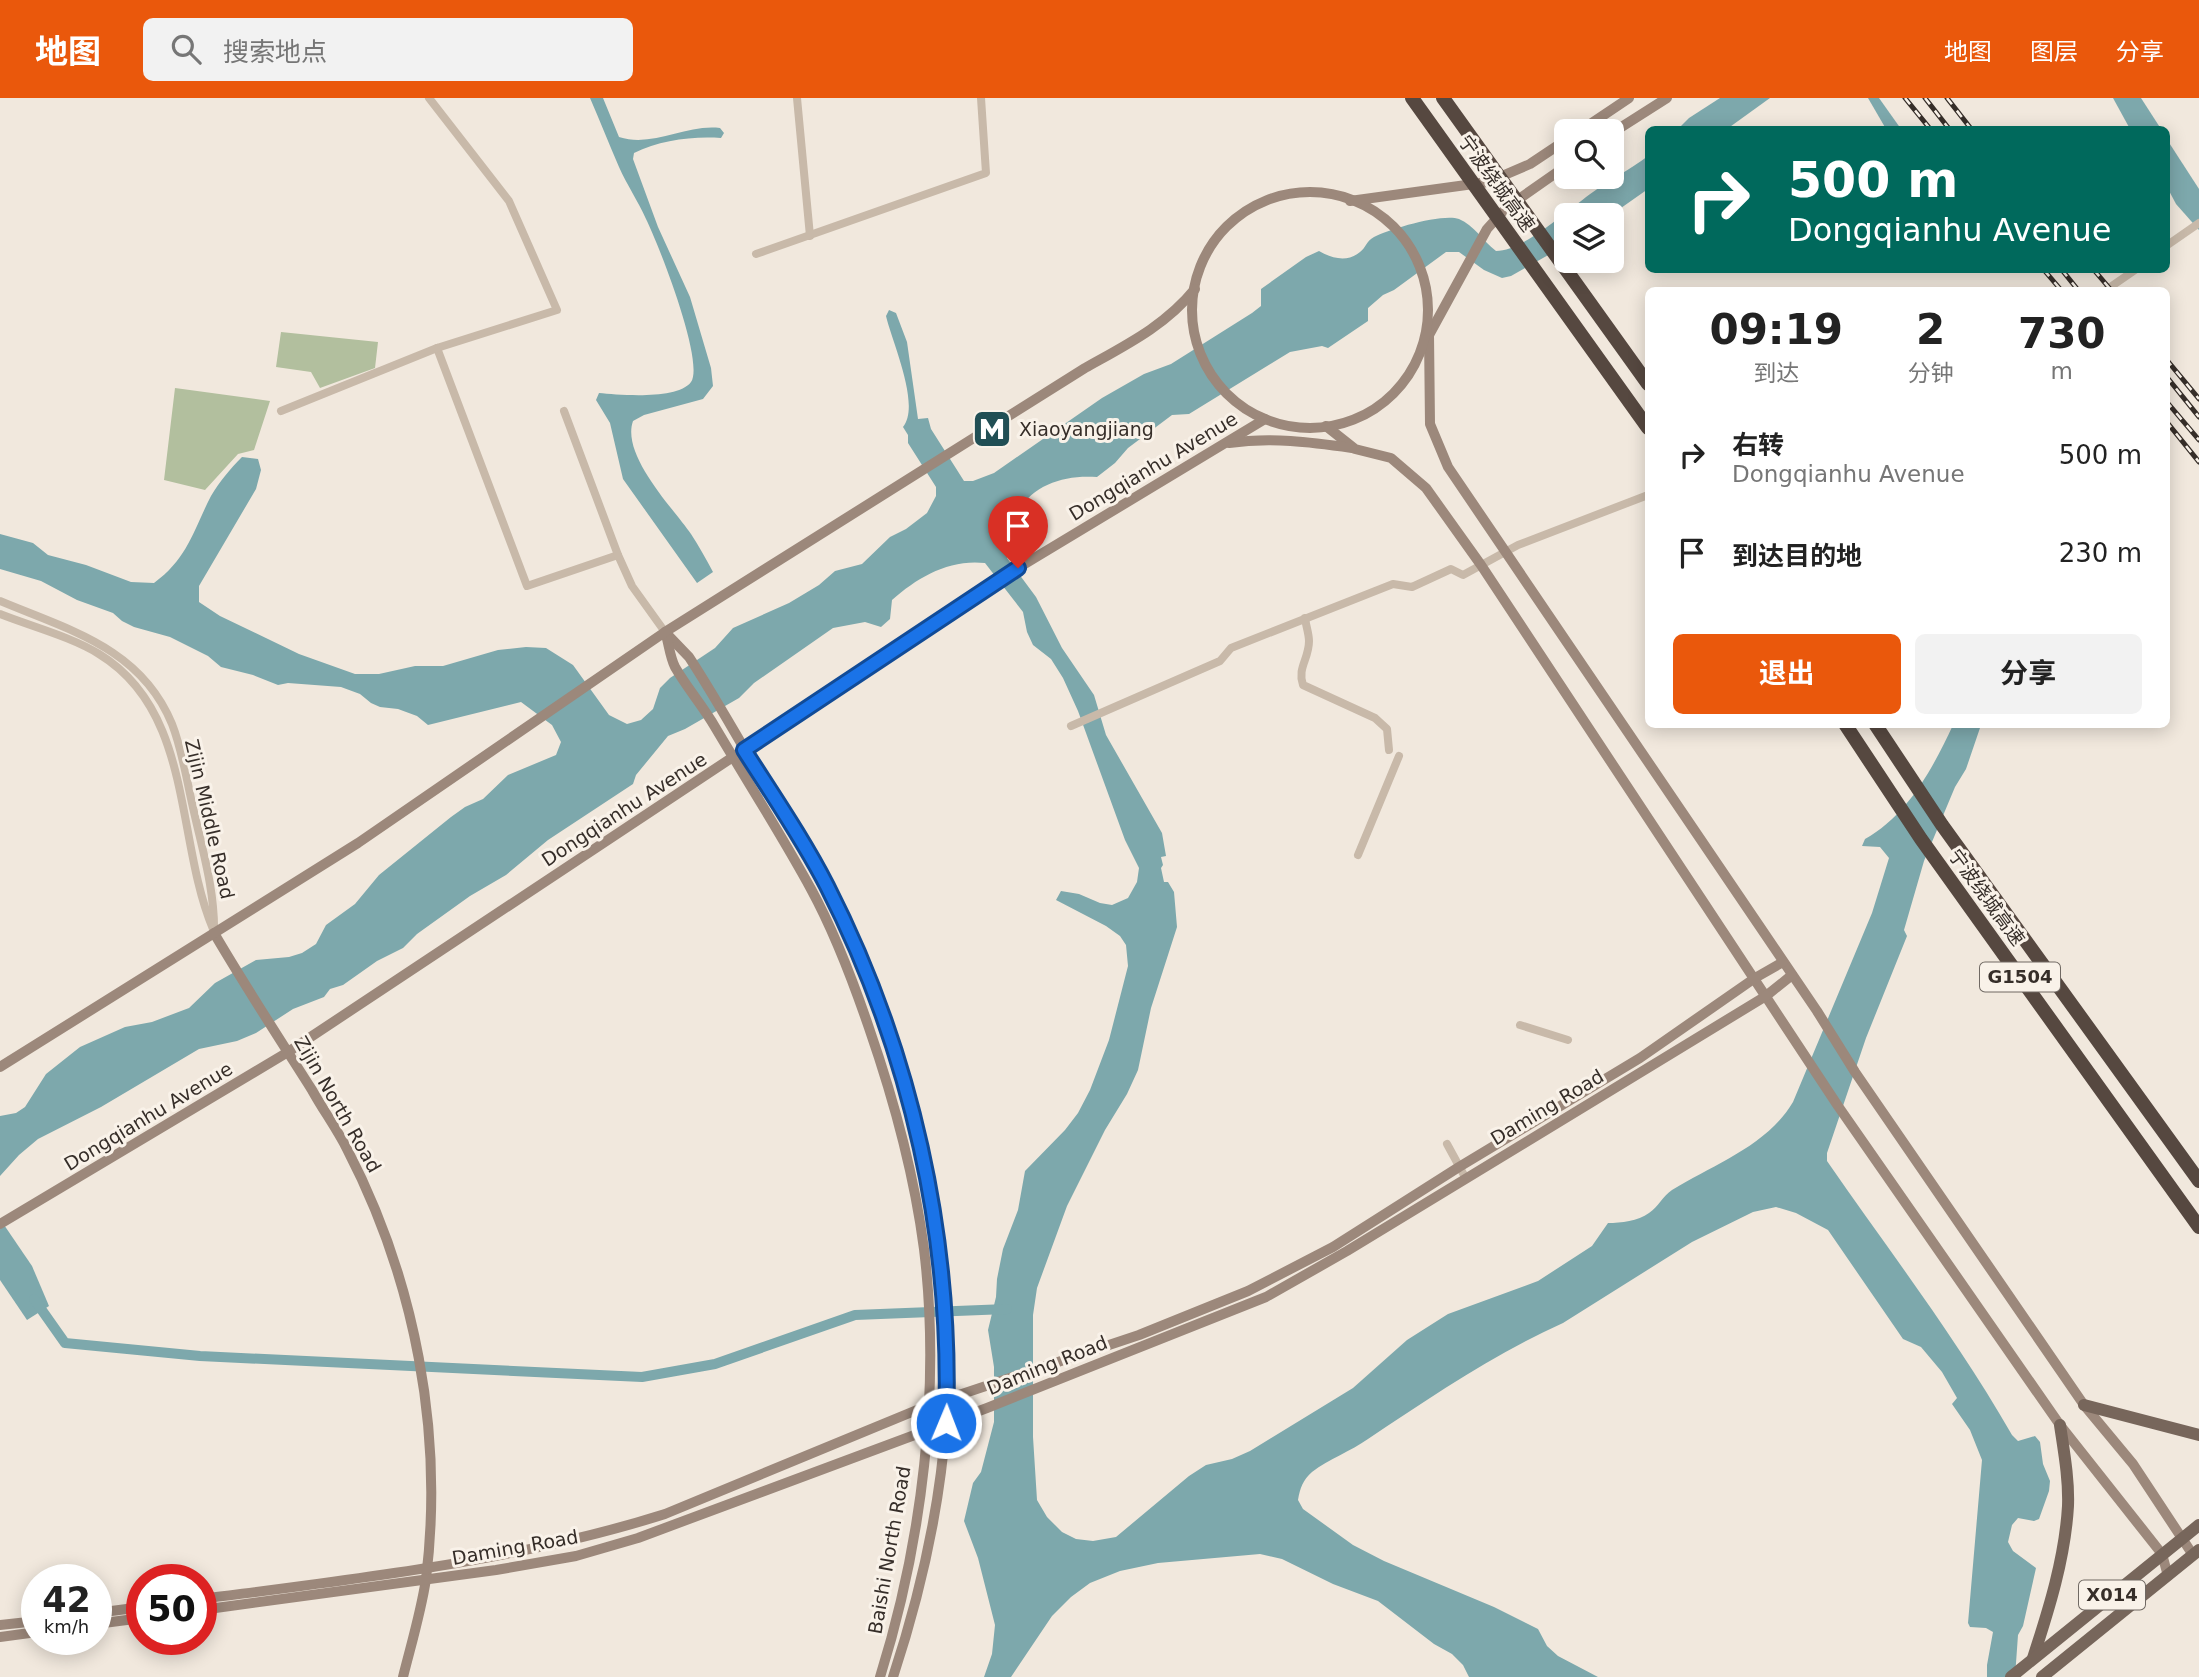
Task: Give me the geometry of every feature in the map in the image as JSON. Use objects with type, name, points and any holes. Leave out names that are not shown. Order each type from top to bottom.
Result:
[{"type":"highway","name":"宁波绕城高速","points":[[1412,98],[1645,424]]},
{"type":"highway","name":"宁波绕城高速","points":[[1443,98],[1645,380]]},
{"type":"highway","name":"宁波绕城高速","points":[[1848,728],[1921,839],[2199,1227]]},
{"type":"highway","name":"宁波绕城高速","points":[[1878,728],[1942,825],[2199,1181]]},
{"type":"main road","points":[[1598,119],[1629,98]]},
{"type":"main road","points":[[1624,126],[1667,98]]},
{"type":"main road","points":[[1349,201],[1488,182],[1530,164],[1554,148]]},
{"type":"main road","points":[[1554,174],[1506,208],[1487,229],[1429,335],[1405,385],[1370,412],[1326,426],[1294,427],[1265,419],[1231,400],[1205,367],[1194,333],[1195,289],[1201,264],[1216,234],[1245,207],[1279,192],[1317,194],[1349,201],[1386,221],[1412,248],[1428,280],[1429,335],[1430,424],[1448,467],[1817,1011],[1855,1072],[2084,1405],[2133,1464],[2181,1539],[2196,1552]]},
{"type":"main road","points":[[0,1067],[358,843],[665,632],[1085,368],[1148,333],[1179,309],[1195,289]]},
{"type":"main road","name":"Dongqianhu Avenue","points":[[1,1223],[288,1052],[1018,568],[1265,419]]},
{"type":"main road","points":[[1326,426],[1355,449]]},
{"type":"main road","points":[[1223,443],[1259,439],[1298,440],[1355,449],[1391,458],[1426,488],[1481,565],[1838,1106],[2060,1425],[2162,1554],[2168,1576]]},
{"type":"main road","name":"Baishi North Road","points":[[665,632],[689,657],[826,884],[878,1002],[906,1088],[920,1144],[944,1284],[946,1423],[934,1518],[922,1577],[893,1677]]},
{"type":"main road","name":"Baishi North Road","points":[[665,632],[674,664],[714,725],[813,893],[838,947],[862,1007],[892,1097],[907,1155],[927,1286],[929,1405],[911,1550],[894,1633],[880,1677]]},
{"type":"main road","name":"Zijin North Road","points":[[214,933],[347,1147],[399,1273],[417,1347],[430,1448],[427,1567],[403,1677]]},
{"type":"main road","name":"Daming Road","points":[[217,1597],[427,1567],[565,1543],[666,1514],[929,1405],[1139,1335],[1248,1291],[1333,1247],[1458,1167],[1640,1058],[1755,978],[1783,962]]},
{"type":"main road","name":"Daming Road","points":[[217,1608],[425,1580],[576,1556],[638,1538],[987,1408],[1266,1297],[1348,1251],[1465,1177],[1766,996],[1792,975]]},
{"type":"main road","points":[[2084,1405],[2199,1435]]},
{"type":"main road","points":[[2029,1662],[2056,1590],[2068,1507],[2067,1474],[2060,1425]]},
{"type":"main road","name":"X014","points":[[2011,1677],[2199,1525]]},
{"type":"main road","name":"X014","points":[[2042,1677],[2196,1552]]},
{"type":"main road","points":[[0,1625],[21,1623]]},
{"type":"main road","points":[[0,1637],[21,1634]]},
{"type":"street","points":[[281,411],[437,348],[557,310],[509,201],[429,98]]},
{"type":"street","points":[[797,98],[810,236]]},
{"type":"street","points":[[756,254],[986,173],[981,98]]},
{"type":"street","points":[[2170,243],[2197,224]]},
{"type":"street","points":[[2110,287],[2131,273]]},
{"type":"street","points":[[437,348],[527,586],[618,555]]},
{"type":"street","points":[[564,411],[632,586],[665,632]]},
{"type":"street","points":[[1070,726],[1220,661],[1231,648],[1305,618],[1393,584],[1412,587],[1451,569],[1463,575],[1506,550],[1645,496]]},
{"type":"street","name":"Zijin Middle Road","points":[[0,601],[96,640],[131,665],[159,699],[173,726],[184,767],[215,906],[214,933]]},
{"type":"street","name":"Zijin Middle Road","points":[[0,614],[100,654],[132,681],[151,706],[168,743],[195,874],[214,933]]},
{"type":"street","points":[[1305,618],[1309,641],[1307,656],[1299,675],[1303,685],[1375,718],[1387,729],[1389,750]]},
{"type":"street","points":[[1358,855],[1399,756]]},
{"type":"street","points":[[1520,1025],[1568,1040]]},
{"type":"street","points":[[1447,1144],[1465,1177]]},
{"type":"green space","points":[[281,332],[378,342],[375,368],[320,388],[311,372],[276,367]]},
{"type":"green space","points":[[175,388],[270,401],[254,450],[238,454],[205,490],[164,480]]},
{"type":"water","points":[[590,98],[603,98],[619,137],[644,140],[707,128],[720,128],[724,133],[721,138],[688,138],[655,145],[634,153],[633,159],[658,227],[690,297],[711,368],[713,386],[703,399],[644,415],[633,421],[631,435],[641,465],[691,534],[713,572],[697,583],[623,479],[610,423],[596,400],[599,393],[648,395],[674,392],[691,382],[694,370],[686,328],[660,252],[619,167]]},
{"type":"water","points":[[1720,98],[1770,98],[1731,126],[1681,126]]},
{"type":"water","points":[[1868,98],[1879,98],[1899,126],[1884,126]]},
{"type":"water","points":[[2113,98],[2141,98],[2159,126],[2128,126]]},
{"type":"water","points":[[2170,144],[2199,189],[2199,230],[2176,204],[2170,193]]},
{"type":"water","points":[[1645,158],[1645,191],[1624,206],[1624,203],[1578,203],[1598,189],[1624,189],[1624,172]]},
{"type":"water","points":[[1441,218],[1459,219],[1469,225],[1496,251],[1520,244],[1554,221],[1554,252],[1511,276],[1502,278],[1484,270],[1459,252],[1446,252],[1383,295],[1368,308],[1368,321],[1328,348],[1322,346],[1290,352],[1189,414],[1172,415],[1128,448],[1097,477],[1068,478],[1043,487],[1032,494],[1015,516],[1009,533],[1007,558],[1036,597],[1062,648],[1094,695],[1106,735],[1162,833],[1166,856],[1161,857],[1161,868],[1164,882],[1168,882],[1174,892],[1177,927],[1151,1008],[1138,1070],[1067,1206],[1037,1288],[1033,1315],[1033,1437],[1037,1500],[1047,1517],[1062,1532],[1076,1539],[1093,1541],[1116,1537],[1189,1476],[1206,1465],[1232,1459],[1250,1451],[1353,1388],[1407,1340],[1448,1314],[1538,1281],[1592,1246],[1608,1223],[1645,1216],[1672,1190],[1738,1153],[1769,1131],[1793,1102],[1872,913],[1889,858],[1880,847],[1862,846],[1865,839],[1894,817],[1918,789],[1952,728],[1980,728],[1966,769],[1955,787],[1924,861],[1904,930],[1907,936],[1866,1038],[1827,1153],[1827,1161],[1946,1330],[2012,1435],[2018,1441],[2035,1436],[2040,1442],[2043,1464],[2050,1481],[2049,1491],[2039,1519],[2034,1521],[2018,1518],[2012,1525],[2008,1542],[2013,1551],[2036,1568],[2023,1626],[2018,1635],[2015,1677],[1987,1677],[1993,1632],[1986,1628],[1970,1627],[1968,1623],[1982,1460],[1970,1430],[1952,1404],[1957,1398],[1942,1372],[1921,1347],[1903,1339],[1828,1230],[1796,1213],[1776,1207],[1753,1212],[1692,1242],[1563,1323],[1488,1362],[1319,1467],[1309,1475],[1301,1488],[1298,1500],[1303,1509],[1353,1545],[1538,1629],[1547,1646],[1558,1656],[1598,1677],[1469,1677],[1463,1665],[1452,1654],[1434,1644],[1378,1601],[1333,1584],[1282,1559],[1260,1554],[1158,1563],[1120,1571],[1090,1583],[1052,1616],[1011,1677],[984,1677],[992,1654],[995,1625],[978,1558],[964,1521],[973,1483],[981,1472],[994,1422],[994,1367],[988,1330],[1003,1249],[1018,1210],[1025,1171],[1065,1130],[1090,1090],[1109,1040],[1128,966],[1126,945],[1120,936],[1056,900],[1061,891],[1112,905],[1128,898],[1137,882],[1139,868],[1125,840],[1078,711],[1063,678],[1051,659],[1033,645],[1023,612],[985,563],[959,564],[923,577],[892,600],[890,619],[881,627],[865,622],[833,628],[754,683],[739,698],[668,736],[636,775],[633,784],[548,840],[506,875],[470,896],[417,934],[403,948],[377,961],[343,985],[330,989],[324,997],[293,1009],[256,1033],[237,1041],[199,1049],[101,1107],[38,1139],[0,1176],[0,1116],[16,1113],[25,1107],[46,1074],[80,1047],[125,1027],[152,1022],[189,1008],[215,983],[256,960],[302,953],[316,944],[326,925],[355,904],[379,875],[451,817],[483,799],[508,775],[556,755],[561,742],[552,725],[521,702],[428,725],[417,716],[398,709],[380,707],[360,694],[341,687],[288,683],[278,685],[221,667],[208,656],[170,637],[134,627],[113,613],[77,600],[41,581],[0,569],[0,534],[33,543],[48,555],[86,565],[131,582],[154,583],[182,554],[211,496],[229,471],[242,457],[258,459],[261,470],[256,489],[199,586],[199,602],[220,616],[299,654],[355,674],[379,674],[415,666],[443,666],[498,650],[546,648],[573,665],[609,715],[627,724],[641,720],[653,709],[660,688],[670,678],[715,648],[733,628],[789,603],[819,585],[835,571],[862,564],[890,537],[927,513],[936,496],[936,487],[908,443],[908,435],[903,427],[908,417],[909,404],[904,373],[886,316],[889,310],[896,313],[907,342],[918,419],[928,418],[931,429],[964,481],[973,481],[994,473],[1102,398],[1144,374],[1171,364],[1252,313],[1261,306],[1261,289],[1306,257],[1319,251],[1334,257],[1350,257],[1381,234]]},
{"type":"water","points":[[0,1219],[32,1266],[49,1306],[27,1320],[0,1280]]},
{"type":"waterway","points":[[34,1299],[65,1343],[200,1356],[642,1377],[715,1364],[855,1315],[1007,1309]]},
{"type":"railway","points":[[1905,98],[1928,126]]},
{"type":"railway","points":[[1925,98],[1947,126]]},
{"type":"railway","points":[[1947,98],[1969,126]]},
{"type":"railway","points":[[2047,273],[2058,287]]},
{"type":"railway","points":[[2064,273],[2076,287]]},
{"type":"railway","points":[[2097,273],[2108,287]]},
{"type":"railway","points":[[2170,364],[2199,399]]},
{"type":"railway","points":[[2170,381],[2199,417]]},
{"type":"railway","points":[[2170,406],[2199,440]]},
{"type":"railway","points":[[2170,426],[2199,462]]},
{"type":"place","name":"Xiaoyangjiang","points":[[992,429]]},
{"type":"route","points":[[946,1423],[944,1284],[920,1144],[897,1057],[858,952],[826,884],[744,750],[1018,568]]}]
